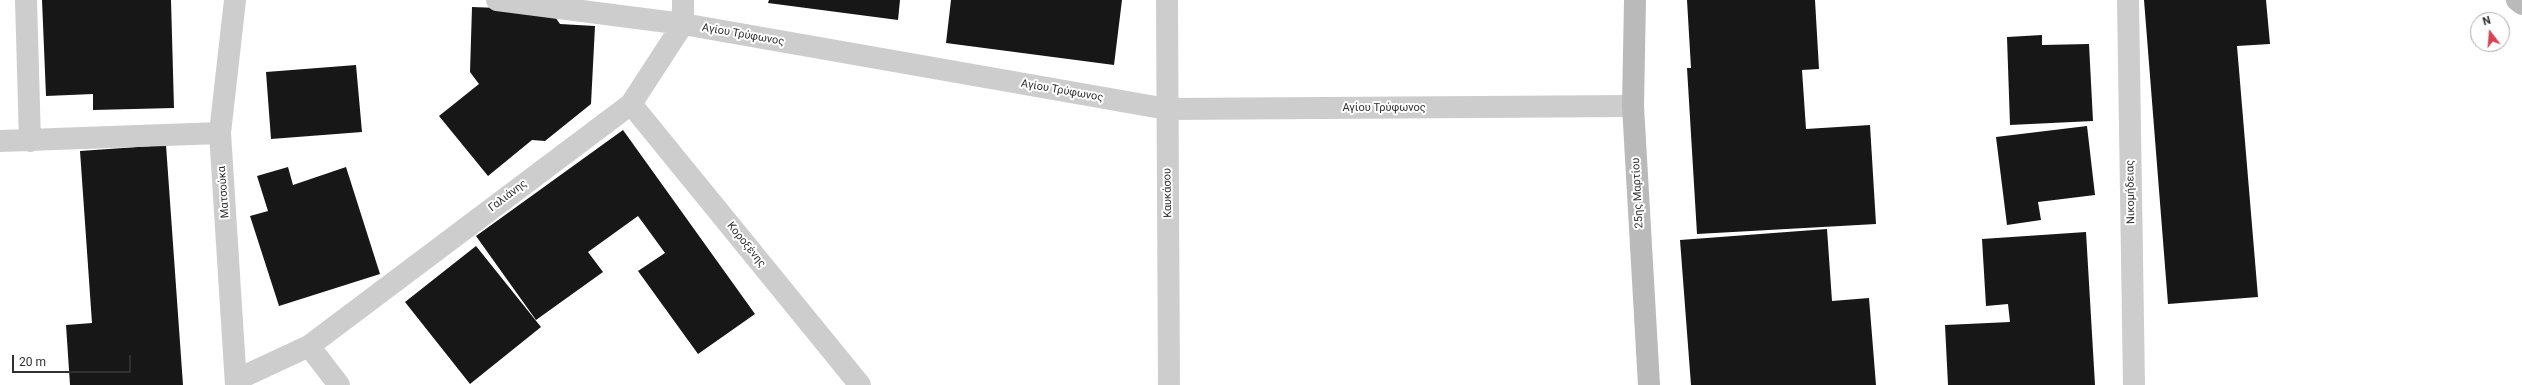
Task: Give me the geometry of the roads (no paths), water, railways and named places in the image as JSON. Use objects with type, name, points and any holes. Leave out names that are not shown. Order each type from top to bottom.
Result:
[{"type":"main road","name":"25ης Μαρτίου","points":[[1635,0],[1633,106],[1649,385]]},
{"type":"main road","points":[[2517,0],[2522,4]]},
{"type":"street","points":[[26,0],[30,141]]},
{"type":"street","name":"Ματσούκα","points":[[235,0],[220,133],[236,382]]},
{"type":"street","name":"Αγίου Τρύφωνος","points":[[497,0],[683,24],[1167,109],[1633,106]]},
{"type":"street","points":[[683,0],[683,24]]},
{"type":"street","name":"Καυκάσου","points":[[1167,0],[1170,385]]},
{"type":"street","name":"Νικομήδειας","points":[[2128,0],[2134,385]]},
{"type":"street","name":"Γαλιάνης","points":[[236,382],[309,346],[631,104],[683,24]]},
{"type":"street","name":"Κοροξένης","points":[[631,104],[860,385]]},
{"type":"street","points":[[0,141],[220,133]]},
{"type":"street","points":[[309,346],[339,385]]}]
